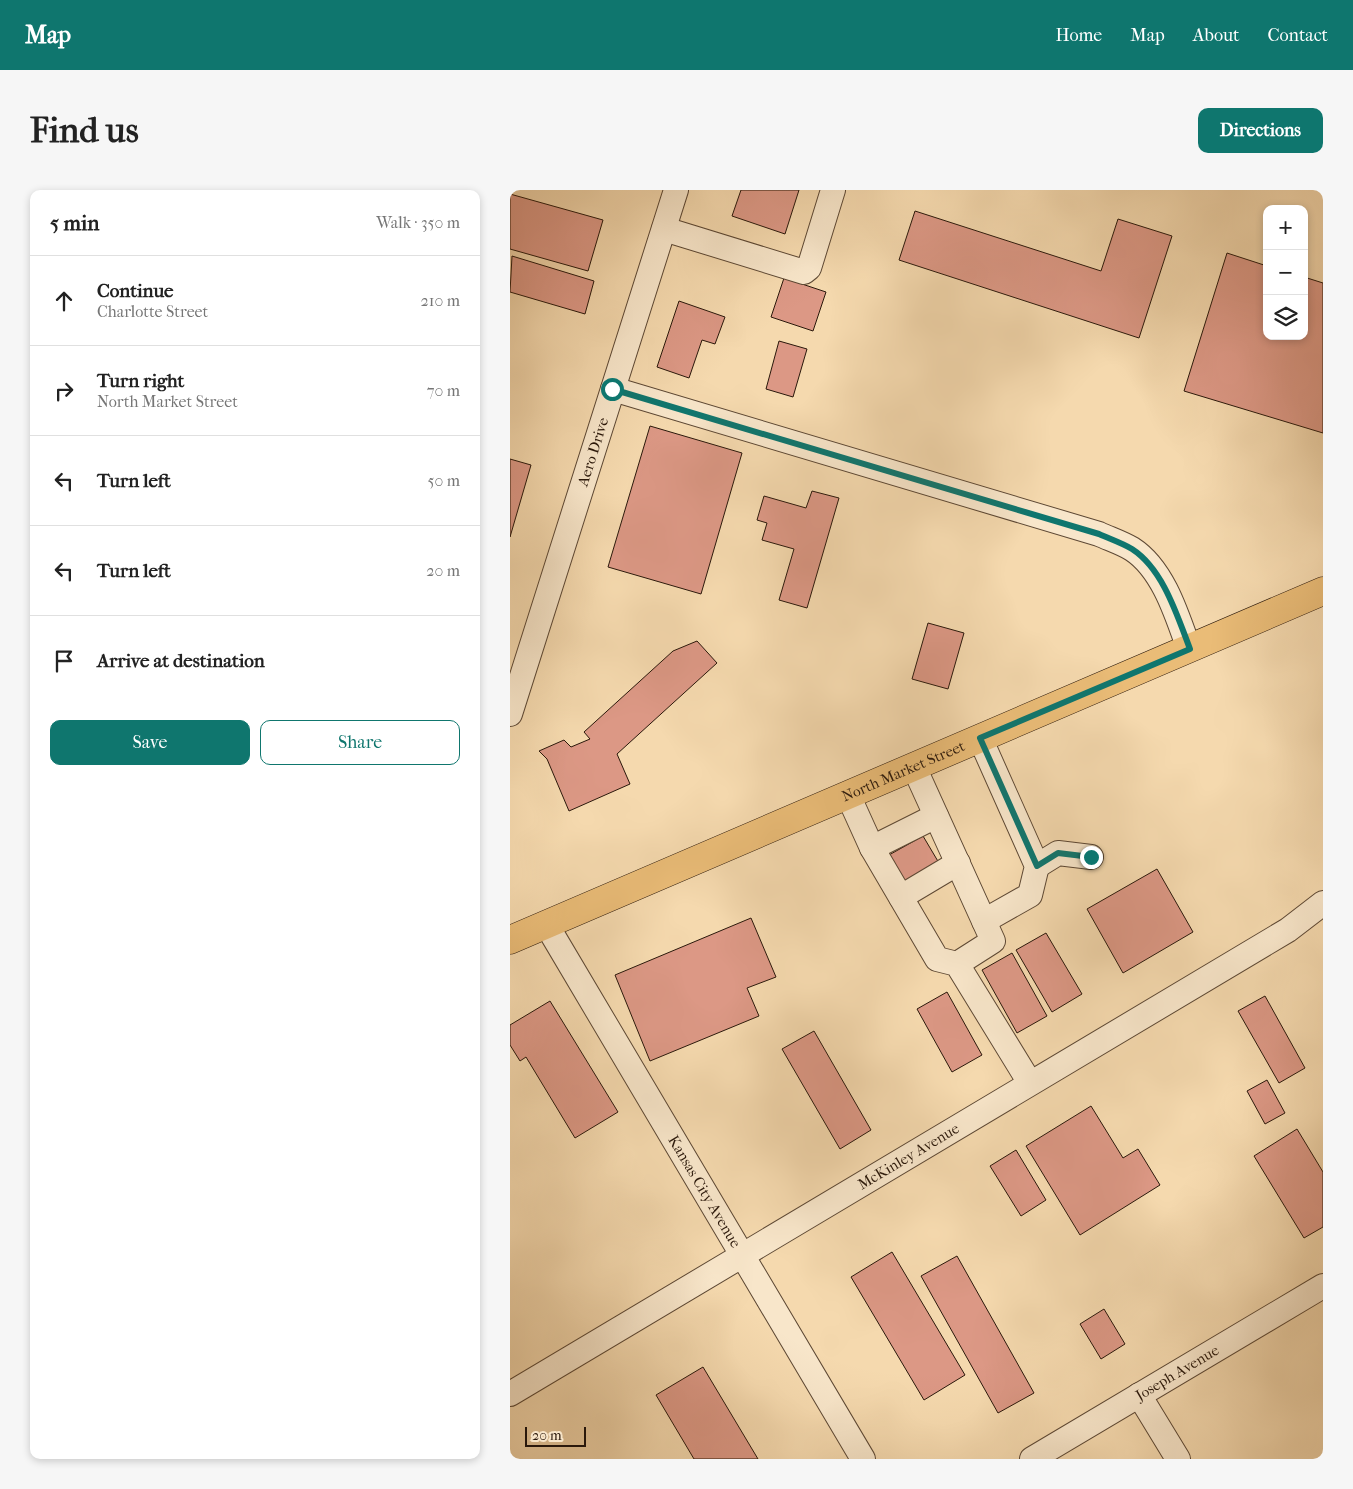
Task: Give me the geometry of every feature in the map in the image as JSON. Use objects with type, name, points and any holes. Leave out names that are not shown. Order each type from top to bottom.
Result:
[{"type":"main road","name":"North Market Street","points":[[510,940],[1323,591]]},
{"type":"street","name":"Aero Drive","points":[[510,714],[517,667],[612,389],[676,190]]},
{"type":"street","points":[[664,229],[804,272],[809,268],[833,190]]},
{"type":"street","points":[[612,389],[1099,534],[1131,548],[1148,562],[1160,579],[1190,649]]},
{"type":"street","points":[[980,738],[1037,866],[1030,895],[984,921]]},
{"type":"street","points":[[848,795],[872,848],[937,960],[957,964],[993,941],[914,767]]},
{"type":"street","points":[[872,848],[936,816]]},
{"type":"street","points":[[1037,866],[1058,853],[1091,857]]},
{"type":"street","points":[[901,897],[958,863]]},
{"type":"street","name":"McKinley Avenue","points":[[510,1394],[1030,1083],[1317,915]]},
{"type":"street","name":"Kansas City Avenue","points":[[546,924],[863,1459]]},
{"type":"street","points":[[957,964],[1030,1083]]},
{"type":"street","name":"Joseph Avenue","points":[[1032,1459],[1323,1286]]},
{"type":"street","points":[[1139,1395],[1178,1459]]},
{"type":"building","points":[[741,190],[799,190],[785,234],[732,216]]},
{"type":"building","points":[[510,194],[603,220],[588,271],[510,249]]},
{"type":"building","points":[[915,211],[1101,271],[1118,219],[1172,236],[1139,338],[899,260]]},
{"type":"building","points":[[1227,253],[1263,265],[1263,340],[1308,340],[1308,278],[1323,283],[1323,433],[1184,391]]},
{"type":"building","points":[[512,256],[594,281],[585,314],[510,292]]},
{"type":"building","points":[[784,278],[826,292],[813,331],[771,317]]},
{"type":"building","points":[[679,301],[725,317],[715,344],[702,340],[689,378],[657,367]]},
{"type":"building","points":[[779,341],[807,349],[793,397],[766,389]]},
{"type":"building","points":[[650,426],[742,453],[701,594],[608,567]]},
{"type":"building","points":[[510,459],[531,465],[510,537]]},
{"type":"building","points":[[812,491],[839,498],[807,608],[779,600],[794,549],[762,540],[767,523],[757,520],[764,496],[806,508]]},
{"type":"building","points":[[928,623],[964,633],[948,689],[912,679]]},
{"type":"building","points":[[697,641],[717,663],[617,754],[630,784],[569,811],[547,759],[539,751],[564,740],[571,747],[590,739],[584,732],[673,651]]},
{"type":"building","points":[[923,836],[939,863],[905,883],[889,855]]},
{"type":"building","points":[[1157,869],[1193,932],[1123,973],[1087,909]]},
{"type":"building","points":[[751,918],[776,977],[747,988],[759,1016],[650,1061],[615,975]]},
{"type":"building","points":[[1046,933],[1082,994],[1052,1012],[1016,950]]},
{"type":"building","points":[[1012,953],[1047,1016],[1017,1033],[982,970]]},
{"type":"building","points":[[947,992],[982,1055],[952,1072],[917,1009]]},
{"type":"building","points":[[1265,996],[1305,1068],[1279,1083],[1238,1011]]},
{"type":"building","points":[[550,1001],[618,1112],[575,1138],[526,1057],[520,1061],[510,1045],[510,1025]]},
{"type":"building","points":[[814,1031],[871,1130],[840,1149],[782,1049]]},
{"type":"building","points":[[1267,1080],[1285,1113],[1265,1124],[1247,1091]]},
{"type":"building","points":[[1091,1106],[1123,1158],[1138,1149],[1160,1185],[1080,1235],[1026,1146]]},
{"type":"building","points":[[1297,1129],[1323,1172],[1323,1227],[1304,1238],[1254,1156]]},
{"type":"building","points":[[1016,1150],[1046,1200],[1021,1216],[990,1166]]},
{"type":"building","points":[[892,1252],[965,1375],[924,1400],[851,1277]]},
{"type":"building","points":[[957,1256],[1034,1393],[998,1413],[921,1276]]},
{"type":"building","points":[[1104,1309],[1125,1344],[1101,1359],[1080,1324]]},
{"type":"building","points":[[703,1367],[758,1459],[694,1459],[656,1395]]},
{"type":"route","points":[[612,389],[1099,534],[1131,548],[1148,562],[1160,579],[1190,649],[980,738],[1037,866],[1058,853],[1091,857]]}]
